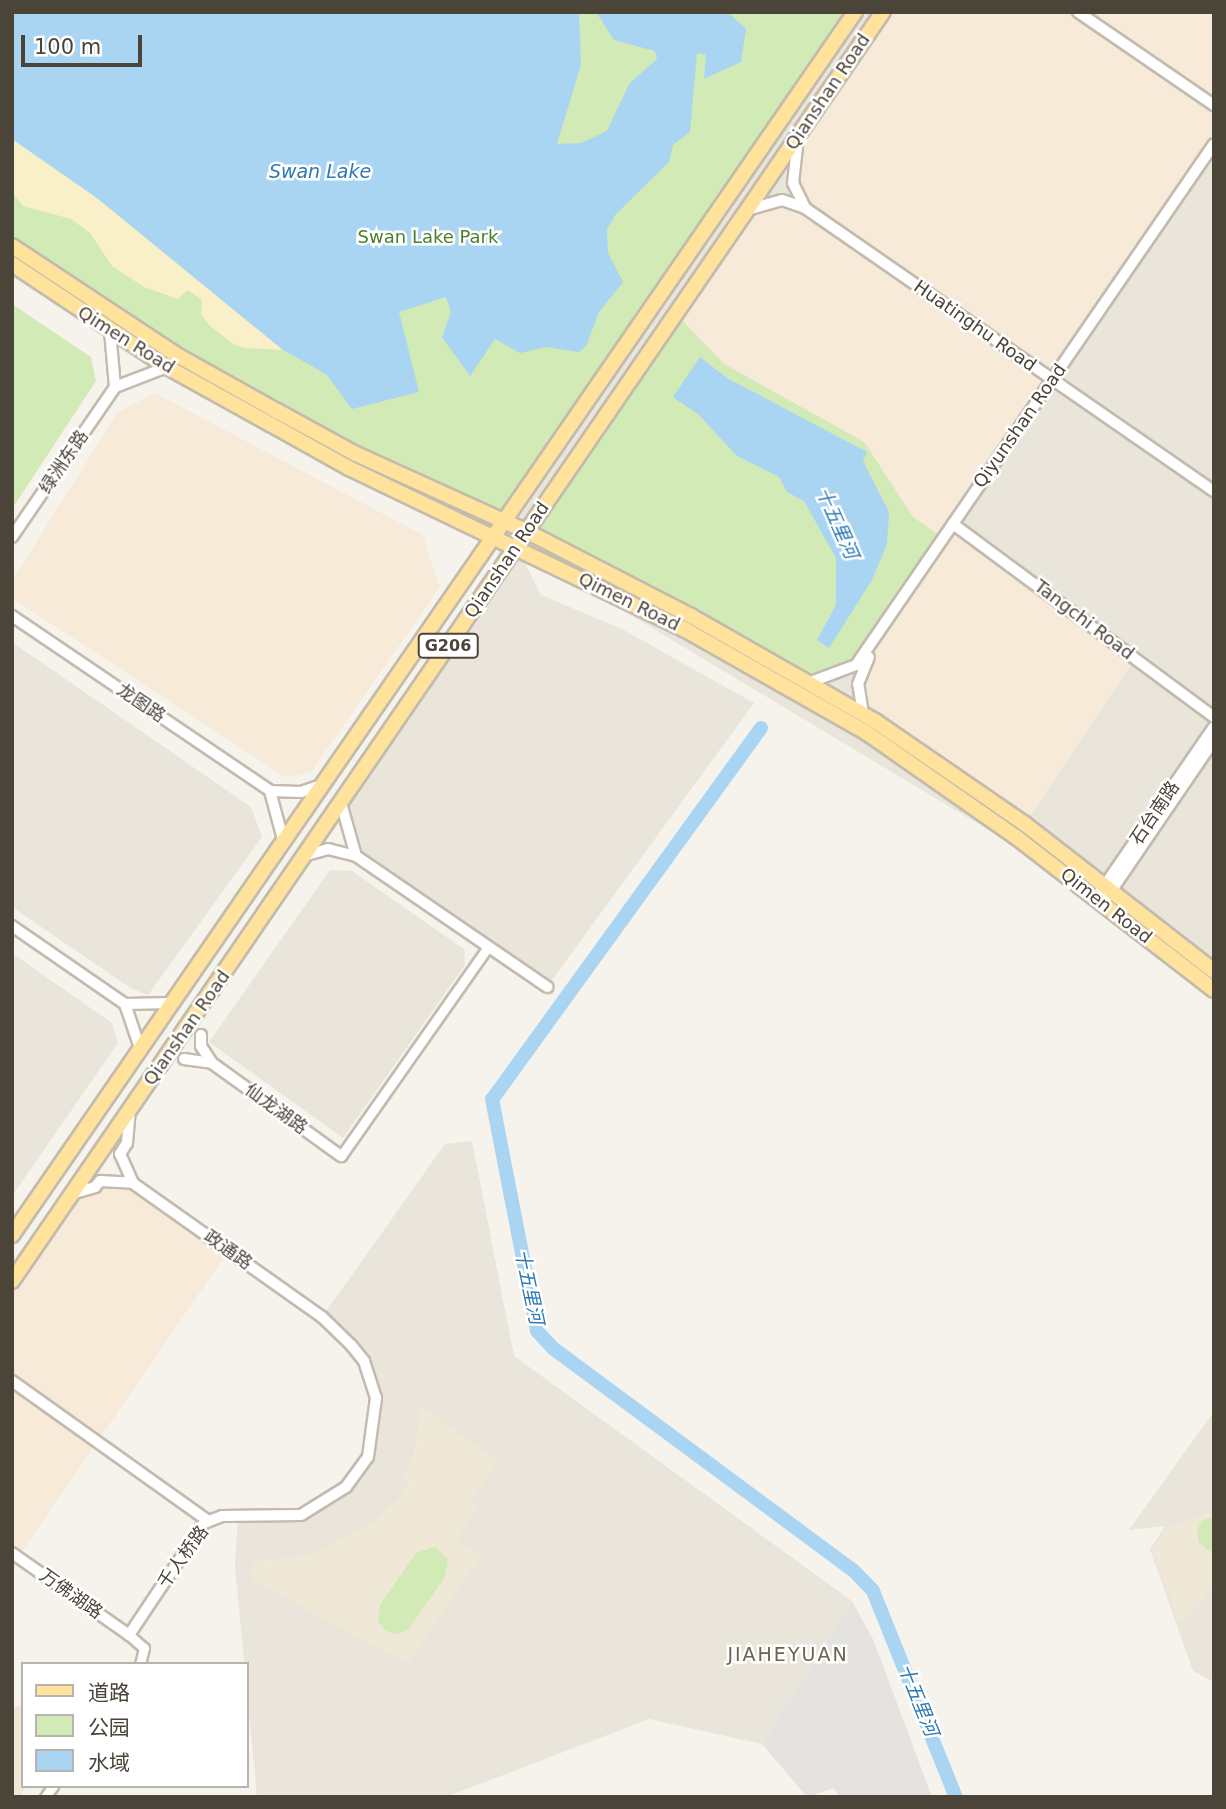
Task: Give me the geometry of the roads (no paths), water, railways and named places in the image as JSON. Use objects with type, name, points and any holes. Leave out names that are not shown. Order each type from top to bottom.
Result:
[{"type":"main road","name":"Qianshan Road","points":[[12,1235],[327,783],[855,12]]},
{"type":"main road","name":"Qianshan Road","points":[[12,1280],[307,855],[883,12]]},
{"type":"main road","name":"Qimen Road","points":[[12,246],[175,354],[356,454],[526,531],[691,616],[863,714],[1025,824],[1214,990]]},
{"type":"main road","name":"Qimen Road","points":[[12,264],[167,367],[349,468],[684,629],[867,733],[1214,971]]},
{"type":"street","points":[[1078,12],[1214,105]]},
{"type":"street","points":[[798,137],[793,183],[805,208]]},
{"type":"street","name":"Qiyunshan Road","points":[[808,683],[856,664],[1055,381],[1214,144]]},
{"type":"street","points":[[1055,381],[1214,155]]},
{"type":"street","name":"Huatinghu Road","points":[[747,210],[782,200],[805,208],[1214,491]]},
{"type":"street","points":[[110,331],[115,387],[167,367]]},
{"type":"street","name":"绿洲东路","points":[[12,537],[115,387]]},
{"type":"street","points":[[863,714],[858,684],[865,663],[957,523]]},
{"type":"street","name":"Tangchi Road","points":[[957,523],[1214,711]]},
{"type":"street","name":"Tangchi Road","points":[[957,523],[1214,717]]},
{"type":"street","name":"龙图路","points":[[12,616],[270,791]]},
{"type":"street","name":"石台南路","points":[[1103,894],[1214,727]]},
{"type":"street","name":"石台南路","points":[[1103,894],[1214,740]]},
{"type":"street","points":[[284,844],[270,791],[301,792],[327,783]]},
{"type":"street","points":[[341,803],[356,856]]},
{"type":"street","points":[[307,855],[339,849],[356,856],[547,987]]},
{"type":"street","points":[[12,926],[125,1004],[172,1003]]},
{"type":"street","points":[[341,1156],[487,948]]},
{"type":"street","points":[[125,1004],[141,1051]]},
{"type":"street","points":[[201,1035],[201,1046],[212,1063]]},
{"type":"street","points":[[184,1059],[212,1063]]},
{"type":"street","name":"仙龙湖路","points":[[212,1063],[341,1156]]},
{"type":"street","points":[[71,1194],[95,1187],[100,1181],[133,1183],[120,1154],[127,1143],[130,1109]]},
{"type":"street","name":"政通路","points":[[133,1183],[322,1317]]},
{"type":"street","name":"千人桥路","points":[[129,1635],[208,1521],[222,1516],[301,1515],[346,1487],[368,1457],[376,1419],[372,1379],[351,1345],[322,1317]]},
{"type":"street","points":[[12,1381],[208,1521]]},
{"type":"street","name":"万佛湖路","points":[[12,1553],[129,1635]]},
{"type":"street","points":[[129,1635],[144,1648],[140,1662]]},
{"type":"water","name":"Swan Lake","points":[[12,12],[579,12],[581,65],[557,144],[581,143],[607,131],[629,84],[657,59],[655,51],[614,40],[596,12],[728,12],[746,29],[741,62],[704,79],[706,55],[697,53],[690,132],[673,145],[669,162],[615,215],[607,230],[608,253],[623,282],[599,312],[586,346],[579,352],[546,347],[520,353],[495,339],[470,376],[442,337],[451,312],[446,297],[399,312],[419,392],[352,409],[326,374],[283,350],[97,198],[12,139]]},
{"type":"water","points":[[700,357],[727,378],[867,452],[863,461],[889,512],[887,544],[872,580],[829,648],[817,640],[836,605],[836,558],[804,501],[787,492],[779,477],[737,456],[699,415],[673,397]]},
{"type":"waterway","name":"十五里河","points":[[761,728],[492,1099],[537,1331],[554,1349],[853,1570],[873,1591],[956,1797]]},
{"type":"district","name":"JIAHEYUAN","points":[[788,1655]]},
{"type":"park label","name":"Swan Lake Park","points":[[428,237]]}]
